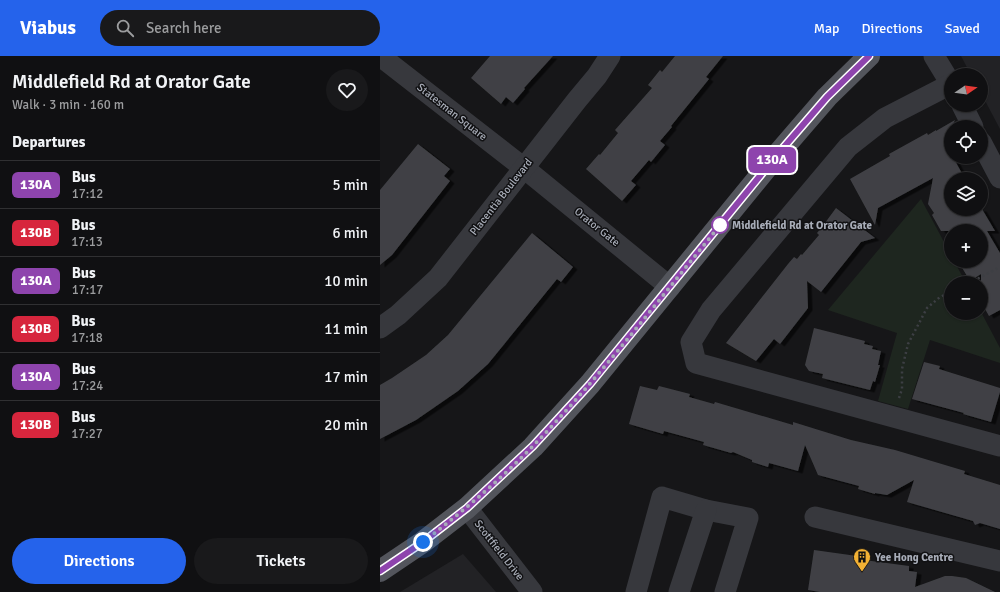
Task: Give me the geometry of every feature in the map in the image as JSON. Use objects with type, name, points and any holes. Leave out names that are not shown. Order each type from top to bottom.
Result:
[{"type":"main road","points":[[380,571],[423,542],[467,508],[533,446],[580,395],[792,137],[827,97],[869,56]]},
{"type":"street","name":"Statesman Square","points":[[380,56],[524,168]]},
{"type":"street","name":"Placentia Boulevard","points":[[380,328],[398,315],[438,278],[597,76],[610,56]]},
{"type":"street","points":[[934,56],[944,72]]},
{"type":"street","points":[[944,88],[885,118],[848,147],[712,310],[691,342],[696,363],[1000,446]]},
{"type":"street","points":[[988,155],[1000,178]]},
{"type":"street","name":"Orator Gate","points":[[524,168],[670,287]]},
{"type":"street","points":[[636,592],[662,497],[706,510],[748,518],[725,592]]},
{"type":"street","name":"Scottfield Drive","points":[[467,508],[532,592]]},
{"type":"street","points":[[679,592],[706,510]]},
{"type":"street","points":[[815,517],[1000,561]]},
{"type":"path","points":[[983,276],[1000,267]]},
{"type":"path","points":[[892,417],[902,389],[902,369],[908,344],[927,308],[944,295]]},
{"type":"shaded area","points":[[961,56],[1000,56],[1000,129],[988,106],[988,68],[967,68]]},
{"type":"shaded area","points":[[921,199],[944,242],[944,268],[958,268],[962,276],[944,276],[944,320],[985,320],[1000,348],[1000,363],[930,340],[908,409],[878,401],[897,333],[828,310]]},
{"type":"shaded area","points":[[463,554],[496,592],[400,592]]},
{"type":"building","points":[[490,56],[553,56],[524,88],[525,89],[513,103],[506,97],[501,104],[471,78]]},
{"type":"building","points":[[675,56],[723,56],[706,77],[709,79],[660,141],[665,145],[651,162],[649,160],[631,181],[636,185],[622,201],[586,169],[618,133],[615,130],[652,88],[648,85],[660,70],[662,72]]},
{"type":"building","points":[[944,126],[944,164],[957,164],[961,172],[944,172],[944,216],[986,216],[995,231],[988,231],[988,224],[944,224],[944,231],[941,231],[932,215],[934,213],[928,204],[933,178],[878,208],[875,225],[850,179],[890,156],[889,154],[927,133],[928,135]]},
{"type":"building","points":[[418,144],[450,169],[444,176],[450,181],[392,255],[380,265],[380,190]]},
{"type":"building","points":[[836,208],[875,238],[861,242],[821,292],[807,281],[808,308],[780,344],[774,339],[756,361],[726,343],[794,257],[797,259],[801,254],[802,255],[819,235],[817,233]]},
{"type":"building","points":[[532,233],[573,267],[561,282],[557,279],[488,364],[458,391],[416,420],[380,439],[380,385],[426,355],[448,335]]},
{"type":"building","points":[[988,233],[1000,253],[1000,310],[989,316],[988,314],[988,276],[981,276],[981,274],[978,276],[967,276],[962,268],[988,268]]},
{"type":"building","points":[[814,328],[865,341],[864,344],[873,346],[872,349],[881,351],[878,365],[880,365],[875,382],[873,381],[870,390],[822,378],[823,374],[809,371],[805,365]]},
{"type":"building","points":[[924,362],[940,366],[939,369],[1000,388],[991,422],[912,399]]},
{"type":"building","points":[[640,386],[657,390],[659,386],[690,394],[689,397],[714,404],[715,402],[793,425],[793,422],[851,440],[895,450],[965,471],[964,474],[1000,485],[1000,529],[980,523],[975,525],[973,521],[907,502],[914,480],[887,495],[875,494],[858,489],[859,486],[818,475],[805,445],[798,471],[769,463],[768,467],[752,462],[752,460],[733,452],[731,453],[703,445],[704,442],[664,431],[663,434],[629,424]]},
{"type":"building","name":"Yee Hong Centre","points":[[814,550],[864,557],[864,560],[909,566],[909,571],[917,572],[915,587],[945,576],[952,576],[966,578],[995,592],[820,592],[808,590]]},
{"type":"bus line","name":"130A","points":[[380,571],[423,542],[467,508],[502,477],[533,446],[590,384],[777,155],[827,97],[869,56]]},
{"type":"place","name":"Middlefield Rd at Orator Gate","points":[[720,225]]},
{"type":"place","name":"Yee Hong Centre","points":[[862,572]]},
{"type":"route","points":[[423,542],[467,508],[502,477],[533,446],[590,384],[722,223],[720,225]]}]
